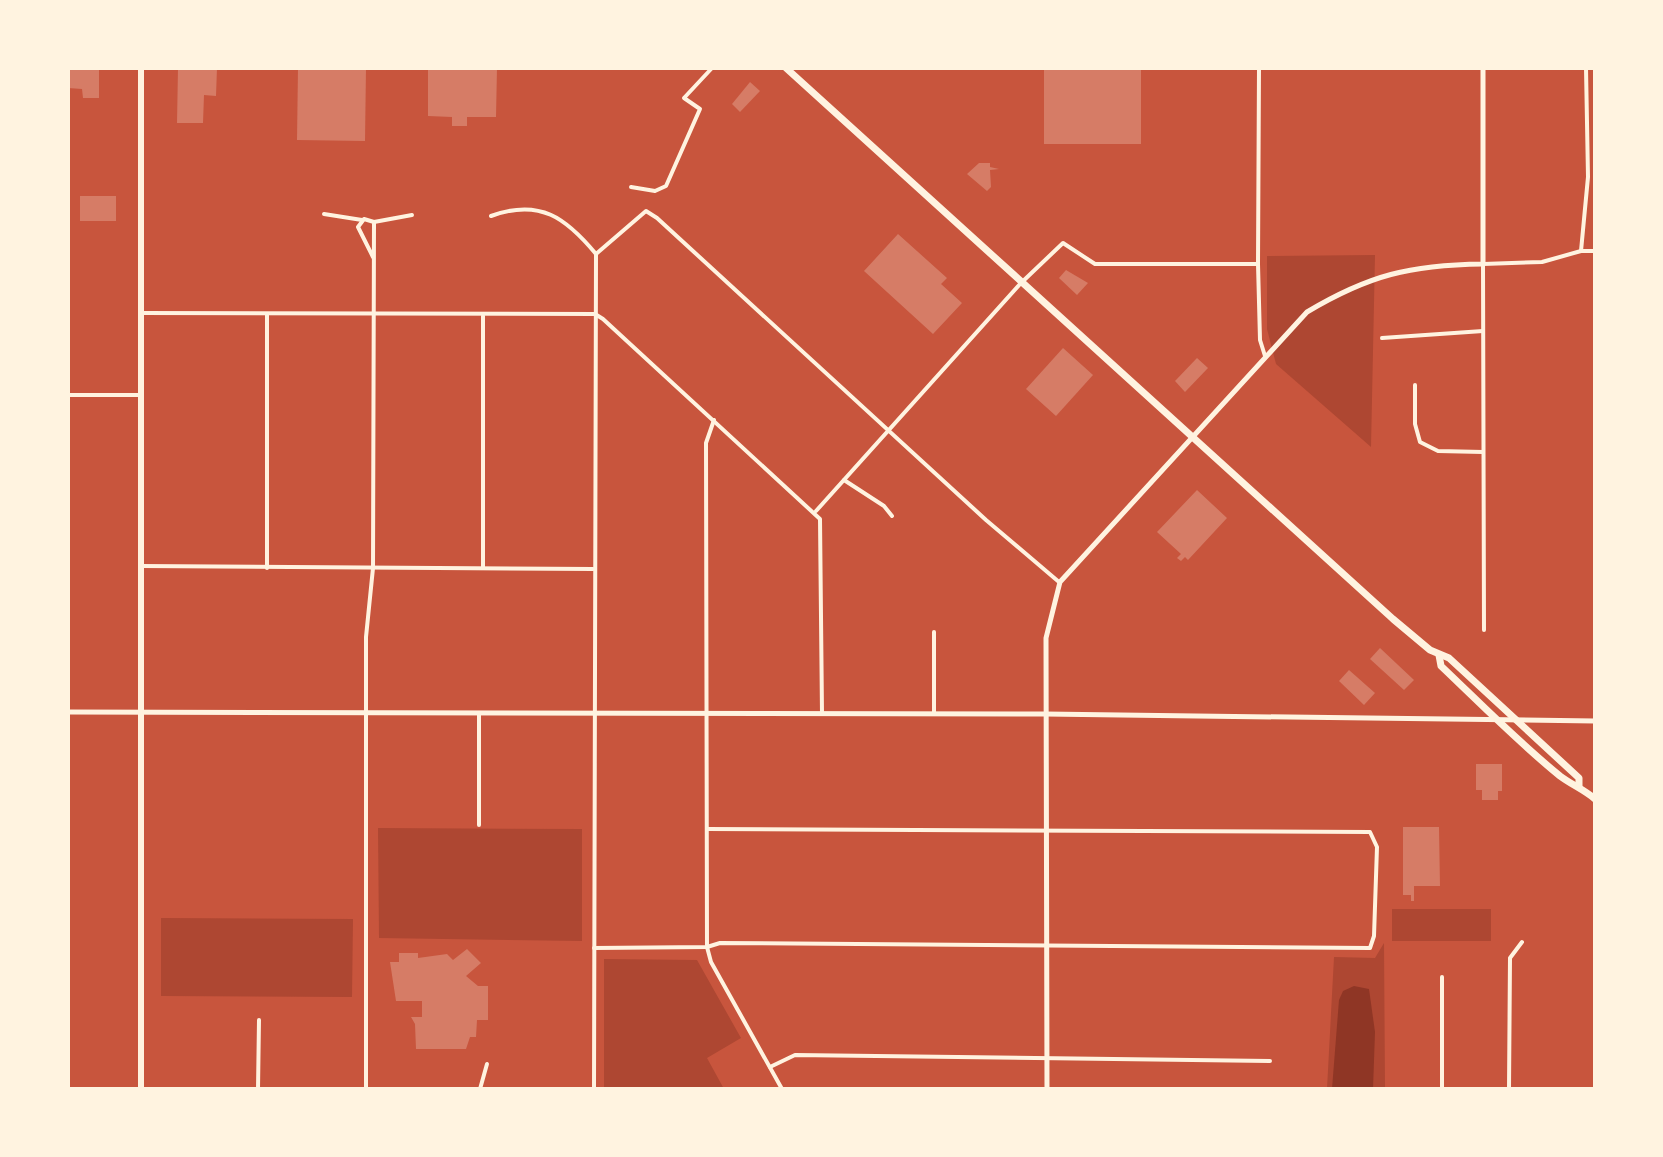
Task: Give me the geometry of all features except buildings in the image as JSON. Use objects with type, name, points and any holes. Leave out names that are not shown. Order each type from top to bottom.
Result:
[{"type":"main road","points":[[141,68],[141,1089]]},
{"type":"main road","points":[[786,68],[1393,619],[1439,655],[1449,658],[1579,778],[1579,786]]},
{"type":"main road","points":[[1439,655],[1441,666],[1499,721],[1560,776],[1595,799]]},
{"type":"street","points":[[631,187],[655,191],[666,186],[700,109],[684,98],[712,68]]},
{"type":"street","points":[[1259,68],[1258,264],[1260,340],[1265,356]]},
{"type":"street","points":[[1483,68],[1484,630]]},
{"type":"street","points":[[1581,251],[1588,177],[1586,68]]},
{"type":"street","points":[[491,216],[527,210],[560,217],[596,254],[594,1089]]},
{"type":"street","points":[[596,254],[646,211],[986,520],[1060,582]]},
{"type":"street","points":[[324,214],[374,222],[412,215]]},
{"type":"street","points":[[362,220],[358,227],[373,257]]},
{"type":"street","points":[[366,1089],[366,714],[367,622],[373,568],[374,222]]},
{"type":"street","points":[[816,511],[1021,283],[1063,243],[1095,264],[1258,264]]},
{"type":"street","points":[[1047,1089],[1046,638],[1060,582],[1307,312],[1353,285],[1405,270],[1542,262],[1581,251],[1595,251]]},
{"type":"street","points":[[142,313],[595,314],[816,511],[820,519],[822,714]]},
{"type":"street","points":[[267,315],[267,568]]},
{"type":"street","points":[[483,316],[483,568]]},
{"type":"street","points":[[1382,338],[1483,331]]},
{"type":"street","points":[[1415,385],[1415,424],[1420,442],[1438,451],[1483,452]]},
{"type":"street","points":[[68,395],[142,395]]},
{"type":"street","points":[[715,419],[706,443],[707,947],[711,962],[782,1089]]},
{"type":"street","points":[[844,480],[884,506],[892,516]]},
{"type":"street","points":[[141,566],[593,569]]},
{"type":"street","points":[[934,632],[934,714]]},
{"type":"street","points":[[68,712],[1045,714],[1595,721]]},
{"type":"street","points":[[479,714],[479,825]]},
{"type":"street","points":[[594,948],[707,947],[720,943],[1370,948],[1377,847],[1370,832],[707,829]]},
{"type":"street","points":[[1509,1089],[1510,958],[1522,942]]},
{"type":"street","points":[[1442,977],[1442,1089]]},
{"type":"street","points":[[258,1089],[259,1020]]},
{"type":"street","points":[[770,1067],[795,1055],[1270,1061]]},
{"type":"street","points":[[480,1089],[487,1064]]},
{"type":"shaded area","points":[[1375,255],[1371,447],[1276,364],[1267,329],[1267,256]]},
{"type":"shaded area","points":[[378,828],[582,829],[582,941],[379,938]]},
{"type":"shaded area","points":[[1392,909],[1491,909],[1491,941],[1392,941]]},
{"type":"shaded area","points":[[161,918],[353,919],[352,997],[161,996]]},
{"type":"shaded area","points":[[1384,943],[1385,1089],[1327,1089],[1334,957],[1375,958]]},
{"type":"shaded area","points":[[604,959],[697,960],[741,1038],[707,1058],[724,1089],[604,1089]]},
{"type":"shaded area","points":[[1354,986],[1369,989],[1375,1032],[1373,1089],[1332,1089],[1339,1000],[1343,991]]}]
